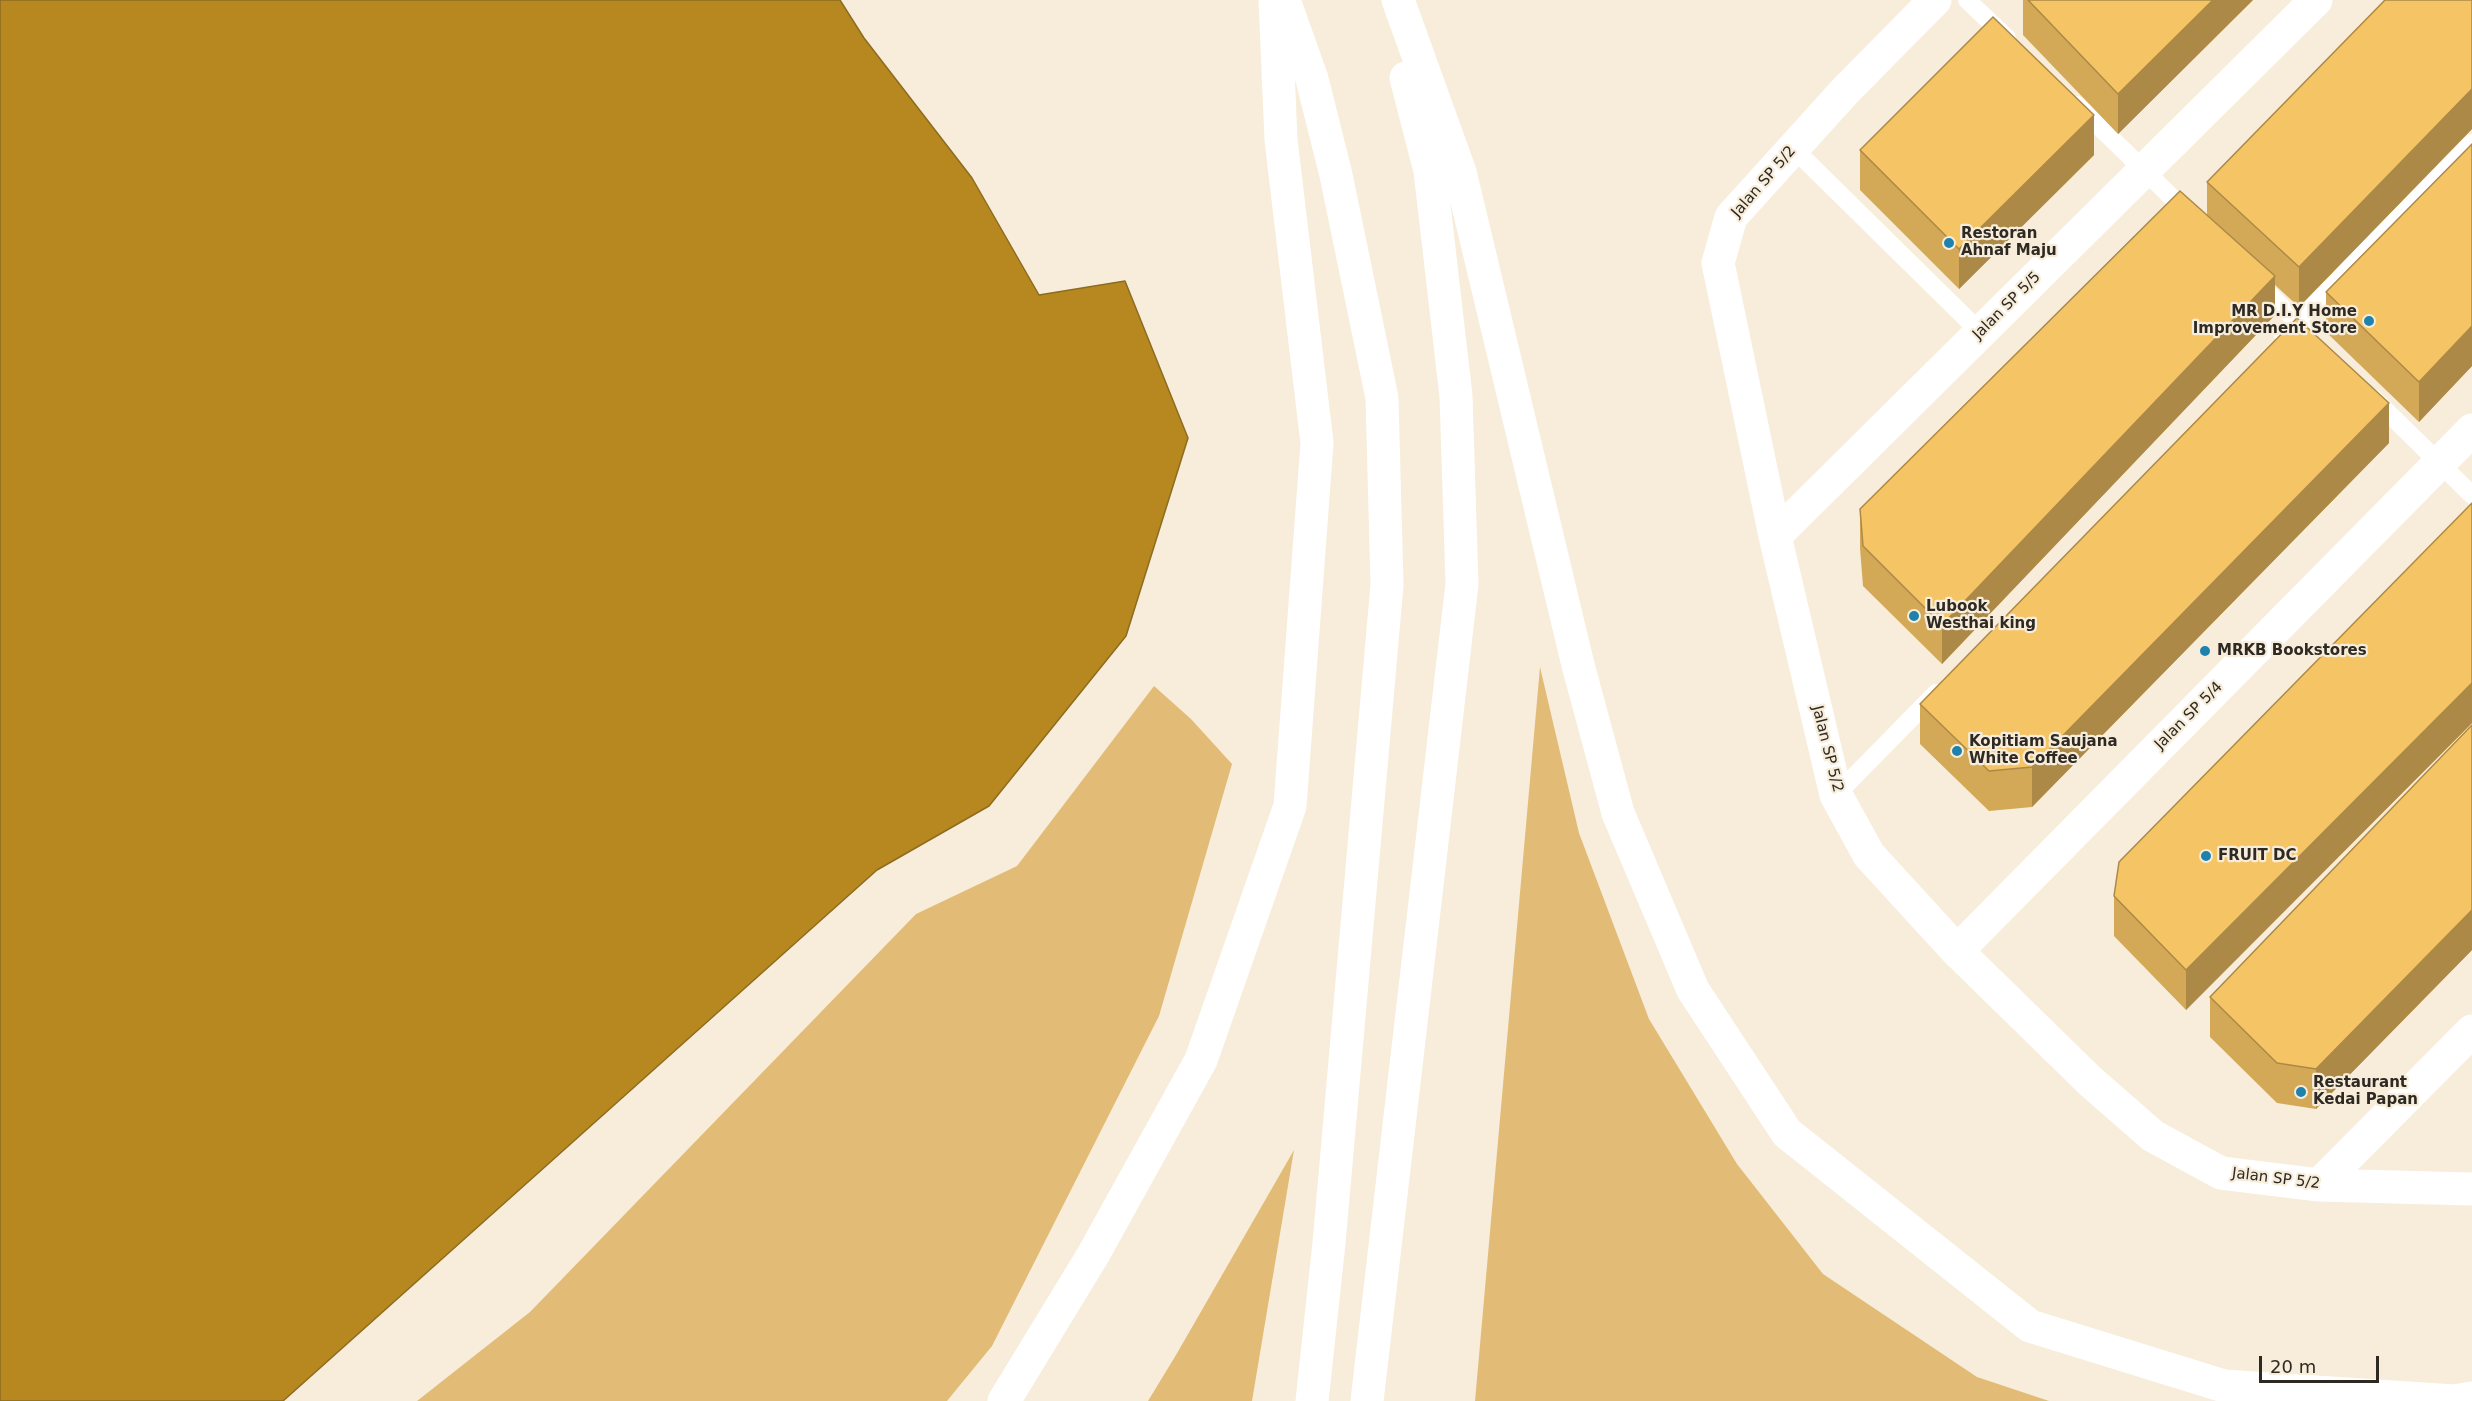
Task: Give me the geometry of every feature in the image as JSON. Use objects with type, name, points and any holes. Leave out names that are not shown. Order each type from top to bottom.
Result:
[{"type":"main road","points":[[1004,1401],[1093,1255],[1201,1060],[1290,806],[1317,443],[1281,140],[1275,0]]},
{"type":"main road","points":[[1284,0],[1312,79],[1382,398],[1387,585],[1329,1243],[1312,1401]]},
{"type":"main road","points":[[1367,1401],[1462,584],[1456,396],[1430,171],[1385,0]]},
{"type":"main road","points":[[1398,0],[1461,172],[1578,665],[1618,813],[1693,990],[1787,1133],[2030,1326],[2224,1386],[2454,1401],[2472,1398]]},
{"type":"main road","name":"Jalan SP 5/2","points":[[1935,0],[1846,90],[1731,217],[1718,263],[1774,536],[1836,795],[1869,855],[1958,951],[2090,1081],[2153,1136],[2221,1173],[2319,1185],[2472,1189]]},
{"type":"main road","name":"Jalan SP 5/5","points":[[1774,536],[2316,0]]},
{"type":"main road","name":"Jalan SP 5/4","points":[[1958,951],[2472,430]]},
{"type":"main road","points":[[2319,1185],[2472,1031]]},
{"type":"lane","points":[[1967,0],[2018,49]]},
{"type":"lane","points":[[2060,89],[2204,229]]},
{"type":"lane","points":[[2272,347],[2472,143]]},
{"type":"lane","points":[[1793,148],[1981,333]]},
{"type":"lane","points":[[2246,271],[2313,338]]},
{"type":"lane","points":[[2364,388],[2472,495]]},
{"type":"lane","points":[[1836,795],[1945,683]]},
{"type":"shaded area","points":[[0,0],[840,0],[864,38],[972,178],[1039,295],[1125,281],[1188,438],[1126,636],[989,806],[877,870],[283,1401],[0,1401]]},
{"type":"shaded area","points":[[1540,667],[1579,833],[1649,1019],[1737,1164],[1823,1274],[1977,1377],[2049,1401],[1475,1401]]},
{"type":"shaded area","points":[[1154,686],[1191,719],[1232,764],[1159,1016],[992,1346],[947,1401],[417,1401],[530,1312],[916,914],[1017,866]]},
{"type":"shaded area","points":[[1294,1150],[1252,1401],[1148,1401],[1176,1355]]},
{"type":"building","points":[[2028,0],[2213,0],[2118,94]]},
{"type":"building","points":[[2385,0],[2472,0],[2472,89],[2299,267],[2207,182]]},
{"type":"building","points":[[1993,17],[2094,115],[1959,249],[1860,150]]},
{"type":"building","points":[[2472,144],[2472,326],[2419,382],[2326,292]]},
{"type":"building","points":[[2180,191],[2275,276],[1942,625],[1863,546],[1860,509]]},
{"type":"building","points":[[2297,318],[2389,403],[2032,767],[1989,771],[1920,704]]},
{"type":"building","points":[[2472,503],[2472,683],[2186,970],[2114,896],[2119,862]]},
{"type":"building","points":[[2472,725],[2472,910],[2316,1069],[2277,1063],[2210,997]]},
{"type":"place","name":"Restoran Ahnaf Maju","points":[[1949,243]]},
{"type":"place","name":"MR D.I.Y Home Improvement Store","points":[[2369,321]]},
{"type":"place","name":"Lubook Westhai king","points":[[1914,616]]},
{"type":"place","name":"MRKB Bookstores","points":[[2205,651]]},
{"type":"place","name":"Kopitiam Saujana White Coffee","points":[[1957,751]]},
{"type":"place","name":"FRUIT DC","points":[[2206,856]]},
{"type":"place","name":"Restaurant Kedai Papan","points":[[2301,1092]]}]
